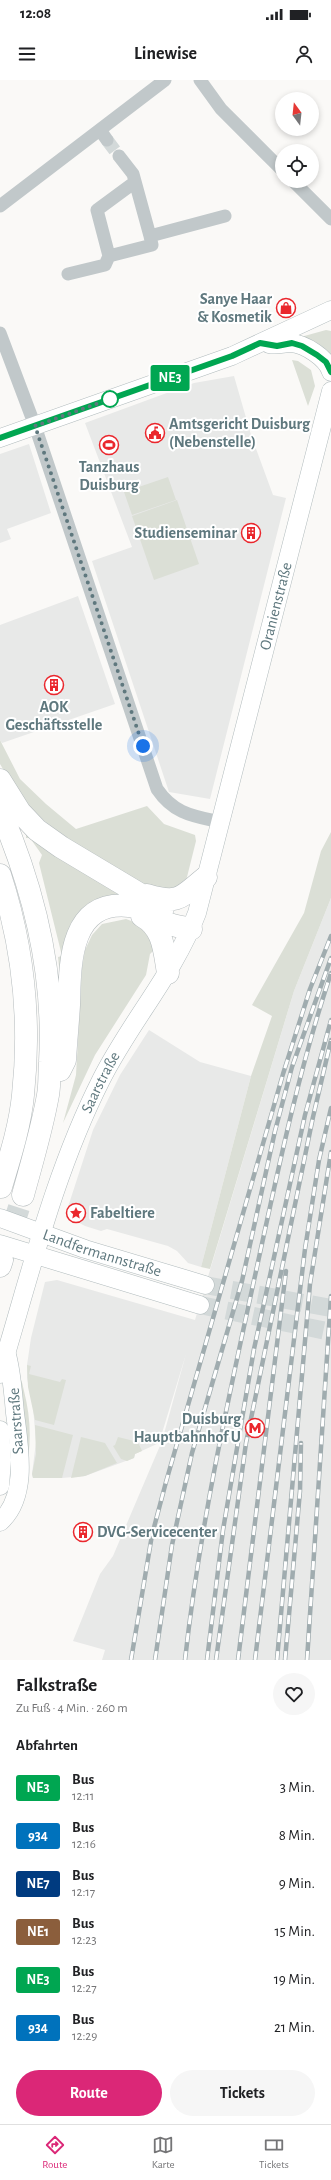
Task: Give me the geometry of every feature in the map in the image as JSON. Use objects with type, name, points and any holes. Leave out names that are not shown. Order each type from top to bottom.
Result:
[{"type":"highway","points":[[0,780],[20,812],[37,830],[61,847],[140,893],[191,929]]},
{"type":"highway","points":[[0,810],[13,840],[28,887],[46,965],[51,1043],[48,1094],[24,1195]]},
{"type":"highway","points":[[0,875],[14,926],[25,1000],[26,1032],[23,1096],[12,1150],[1,1187]]},
{"type":"highway","points":[[140,893],[162,900],[178,899],[206,877]]},
{"type":"highway","points":[[0,902],[14,926]]},
{"type":"highway","points":[[48,1094],[65,1060],[70,968],[76,936],[88,918],[110,908],[120,906],[136,907],[166,923],[191,929]]},
{"type":"highway","points":[[110,908],[137,914],[155,926],[162,938],[168,973]]},
{"type":"main road","points":[[0,438],[232,356],[290,331],[331,310]]},
{"type":"main road","points":[[290,331],[331,325]]},
{"type":"main road","points":[[260,343],[277,346],[292,343],[302,346],[326,362],[331,372]]},
{"type":"main road","name":"Oranienstraße","points":[[220,822],[331,391]]},
{"type":"main road","name":"Saarstraße","points":[[0,1374],[7,1355],[33,1255],[79,1126],[119,1046],[168,973],[191,929],[197,913],[220,822]]},
{"type":"main road","name":"Landfermannstraße","points":[[0,1218],[85,1249],[205,1285]]},
{"type":"main road","name":"Landfermannstraße","points":[[1,1256],[33,1255],[200,1305]]},
{"type":"main road","name":"Saarstraße","points":[[7,1355],[13,1378],[20,1450],[9,1487]]},
{"type":"main road","name":"Saarstraße","points":[[0,1430],[2,1460],[9,1487]]},
{"type":"main road","points":[[0,1522],[11,1506],[9,1487]]},
{"type":"street","points":[[0,206],[103,135],[165,80]]},
{"type":"street","points":[[200,80],[221,109],[275,163]]},
{"type":"street","points":[[109,256],[152,245],[133,174],[119,156]]},
{"type":"street","points":[[68,274],[105,264],[109,256],[97,210],[135,182]]},
{"type":"street","points":[[300,188],[331,219]]},
{"type":"street","points":[[150,236],[225,216]]},
{"type":"street","points":[[0,333],[35,426],[158,789],[165,800],[178,810],[220,822]]},
{"type":"shaded area","points":[[326,330],[331,331],[331,359],[297,338]]},
{"type":"shaded area","points":[[292,360],[298,361],[311,370],[315,386],[308,406]]},
{"type":"shaded area","points":[[234,376],[251,435],[273,495],[286,498],[210,799],[169,792],[92,561],[132,547],[85,423],[194,383]]},
{"type":"shaded area","points":[[29,444],[51,513],[7,529],[11,539],[0,543],[0,454]]},
{"type":"shaded area","points":[[168,477],[176,500],[132,515],[124,492]]},
{"type":"shaded area","points":[[177,500],[199,564],[154,580],[132,516]]},
{"type":"shaded area","points":[[78,596],[115,704],[2,743],[0,740],[0,625]]},
{"type":"shaded area","points":[[0,740],[20,779],[46,804],[76,829],[147,806],[164,824],[195,835],[196,841],[186,881],[171,891],[149,887],[77,845],[49,825],[33,811],[12,784],[0,764]]},
{"type":"shaded area","points":[[26,828],[151,906],[107,901],[60,975],[58,957],[62,956],[39,863],[42,855],[30,838],[26,838]]},
{"type":"shaded area","points":[[331,832],[331,898],[294,991],[210,1269],[201,1267],[251,1076],[272,1016],[252,1005],[304,913],[321,851]]},
{"type":"shaded area","points":[[331,898],[331,1660],[102,1660],[105,1650],[73,1641],[100,1574],[113,1556],[162,1441],[186,1354],[159,1443],[135,1454],[134,1458],[85,1476],[33,1478],[32,1474],[36,1442],[33,1407],[27,1378],[27,1365],[31,1338],[45,1282],[57,1280],[195,1320],[294,991]]},
{"type":"shaded area","points":[[126,919],[145,930],[155,949],[150,954],[146,975],[95,1055],[63,1123],[76,1075],[82,968],[85,950],[92,935],[102,924]]},
{"type":"shaded area","points":[[149,1030],[200,1062],[251,1076],[201,1267],[188,1263],[177,1251],[168,1246],[107,1229],[101,1231],[85,1226],[70,1218],[67,1210],[93,1130],[120,1075]]},
{"type":"shaded area","points":[[27,1365],[31,1366],[29,1374],[60,1382],[62,1379],[66,1380],[54,1425],[35,1420],[28,1387]]},
{"type":"shaded area","points":[[19,1377],[23,1385],[30,1432],[29,1453],[25,1473]]},
{"type":"shaded area","points":[[35,1425],[73,1435],[62,1478],[33,1478],[32,1474],[36,1454]]},
{"type":"shaded area","points":[[81,1437],[105,1443],[117,1463],[85,1476],[71,1478]]},
{"type":"shaded area","points":[[118,1437],[138,1442],[142,1451],[135,1454],[134,1458],[127,1461],[121,1459],[113,1446],[115,1445]]},
{"type":"tunnel","points":[[107,140],[119,156]]},
{"type":"tunnel","points":[[2,1260],[23,1195]]},
{"type":"tunnel","points":[[205,1285],[331,1308]]},
{"type":"tunnel","points":[[200,1305],[331,1332]]},
{"type":"railway","points":[[131,1660],[152,1535],[166,1482],[283,1074],[310,989],[331,936]]},
{"type":"railway","points":[[155,1660],[172,1545],[192,1453],[242,1281],[275,1131],[292,1067],[331,958]]},
{"type":"railway","points":[[185,1660],[198,1565],[214,1471],[233,1378],[297,1089],[331,973]]},
{"type":"railway","points":[[207,1660],[223,1530],[254,1349],[305,1115],[331,1020]]},
{"type":"railway","points":[[216,1660],[246,1443],[313,1117],[331,1040]]},
{"type":"railway","points":[[255,1660],[305,1249],[319,1160],[331,1108]]},
{"type":"railway","points":[[277,1660],[310,1284],[331,1152]]},
{"type":"railway","points":[[238,1660],[286,1271]]},
{"type":"railway","points":[[307,1660],[331,1296]]},
{"type":"railway","points":[[285,1660],[300,1491],[301,1443]]},
{"type":"bus line","name":"NE3","points":[[0,438],[232,356],[260,343],[277,346],[292,343],[302,346],[326,362],[330,367],[331,372]]},
{"type":"place","name":"Sanye Haar & Kosmetik","points":[[286,308]]},
{"type":"place","name":"Amtsgericht Duisburg (Nebenstelle)","points":[[155,433]]},
{"type":"place","name":"Tanzhaus Duisburg","points":[[109,445]]},
{"type":"place","name":"Studienseminar","points":[[251,533]]},
{"type":"place","name":"AOK Geschäftsstelle","points":[[54,685]]},
{"type":"place","name":"Fabeltiere","points":[[76,1213]]},
{"type":"place","name":"Duisburg Hauptbahnhof U","points":[[255,1428]]},
{"type":"place","name":"DVG-Servicecenter","points":[[83,1532]]},
{"type":"route","points":[[110,399],[35,426],[143,746]]}]
